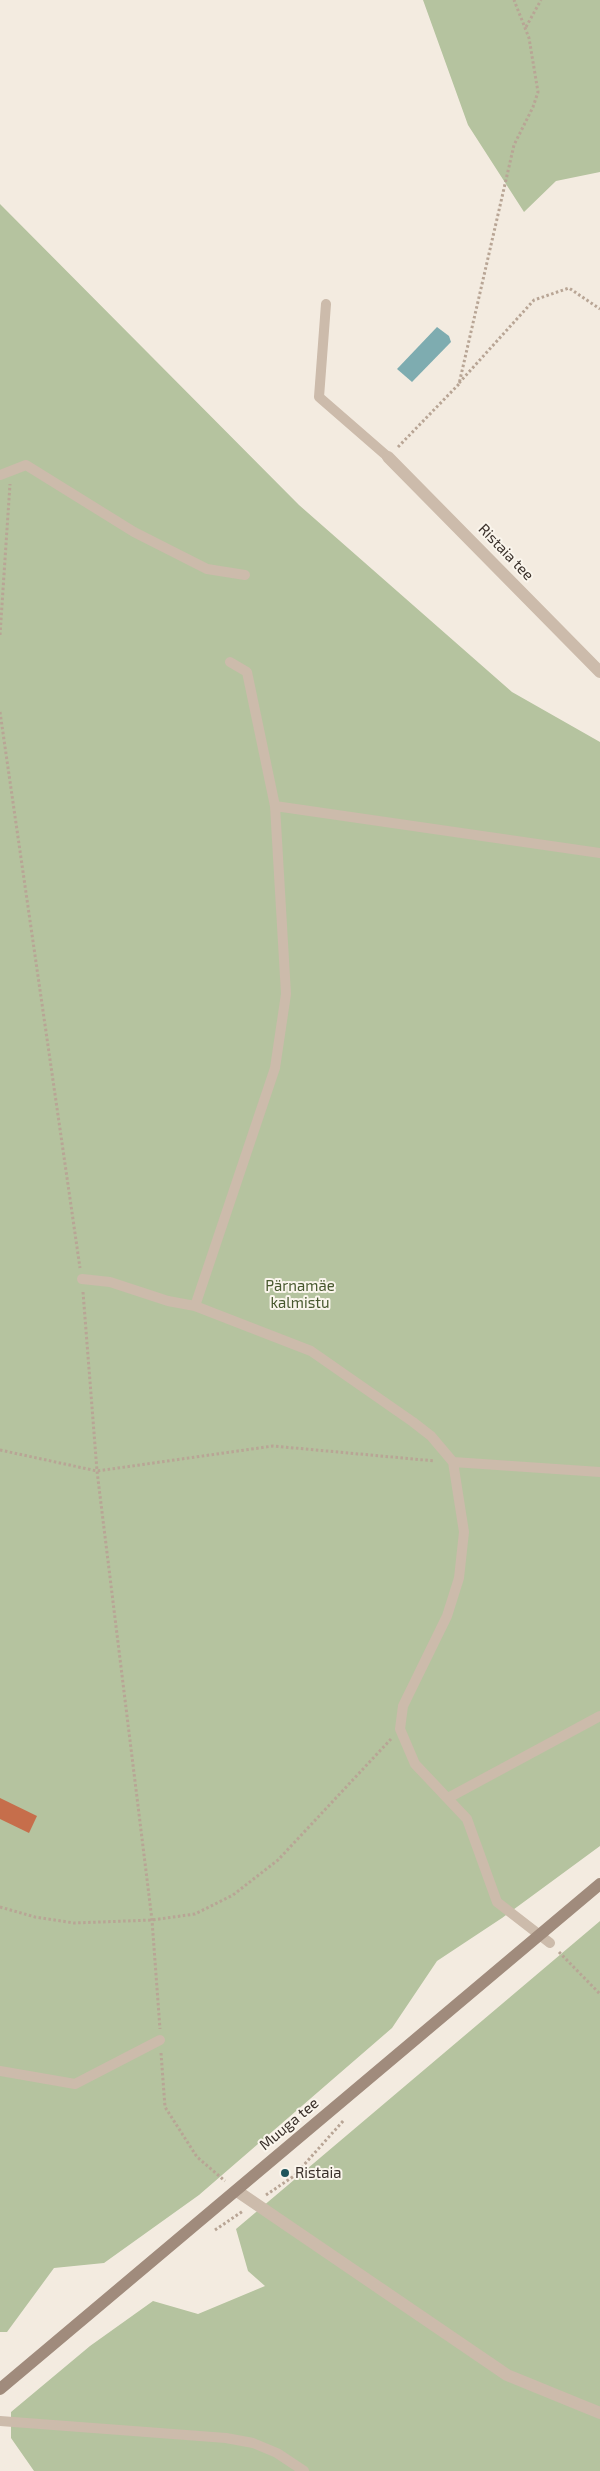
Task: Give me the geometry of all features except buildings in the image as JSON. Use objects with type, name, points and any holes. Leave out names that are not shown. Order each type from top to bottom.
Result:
[{"type":"main road","name":"Muuga tee","points":[[0,2389],[600,1884]]},
{"type":"street","name":"Ristaia tee","points":[[388,457],[600,672]]},
{"type":"street","points":[[237,2191],[507,2375],[600,2413]]},
{"type":"lane","points":[[326,304],[318,397],[388,457]]},
{"type":"lane","points":[[3,478],[26,465],[142,536],[207,568],[245,575]]},
{"type":"lane","points":[[195,1306],[275,1068],[286,994],[275,806],[248,672],[230,662]]},
{"type":"lane","points":[[275,806],[600,853]]},
{"type":"lane","points":[[82,1278],[110,1282],[168,1301],[195,1306],[311,1351],[414,1422],[432,1436],[454,1462],[464,1532],[459,1578],[447,1616],[403,1706],[400,1730],[416,1764],[467,1818],[497,1902],[550,1943]]},
{"type":"lane","points":[[454,1462],[600,1472]]},
{"type":"lane","points":[[448,1798],[600,1716]]},
{"type":"lane","points":[[0,2071],[76,2084],[160,2040]]},
{"type":"lane","points":[[0,2421],[226,2438],[253,2443],[277,2453],[304,2471]]},
{"type":"path","points":[[459,384],[514,145],[533,107],[538,92],[534,55],[526,27],[514,0]]},
{"type":"path","points":[[526,27],[541,0]]},
{"type":"path","points":[[388,457],[459,384],[534,300],[569,288],[600,309]]},
{"type":"path","points":[[0,635],[11,485],[3,478]]},
{"type":"path","points":[[0,712],[82,1278],[97,1471],[152,1920],[165,2107],[196,2157],[237,2191]]},
{"type":"path","points":[[0,1450],[97,1471],[273,1446],[454,1462]]},
{"type":"path","points":[[0,1907],[35,1918],[74,1923],[152,1920],[196,1914],[233,1895],[278,1860],[400,1730]]},
{"type":"path","points":[[550,1943],[600,1994]]},
{"type":"green space","points":[[423,0],[600,0],[600,172],[556,181],[524,212],[468,125]]},
{"type":"green space","name":"Pärnamäe kalmistu","points":[[0,204],[299,505],[512,692],[600,742],[600,1846],[502,1918],[437,1961],[392,2028],[199,2195],[104,2263],[54,2268],[7,2332],[0,2332]]},
{"type":"green space","points":[[600,1921],[600,2471],[34,2471],[11,2438],[11,2412],[90,2346],[153,2301],[198,2314],[265,2286],[248,2271],[236,2229]]},
{"type":"water","points":[[437,327],[449,336],[451,342],[412,382],[397,369]]},
{"type":"place","name":"Ristaia","points":[[285,2173]]}]
